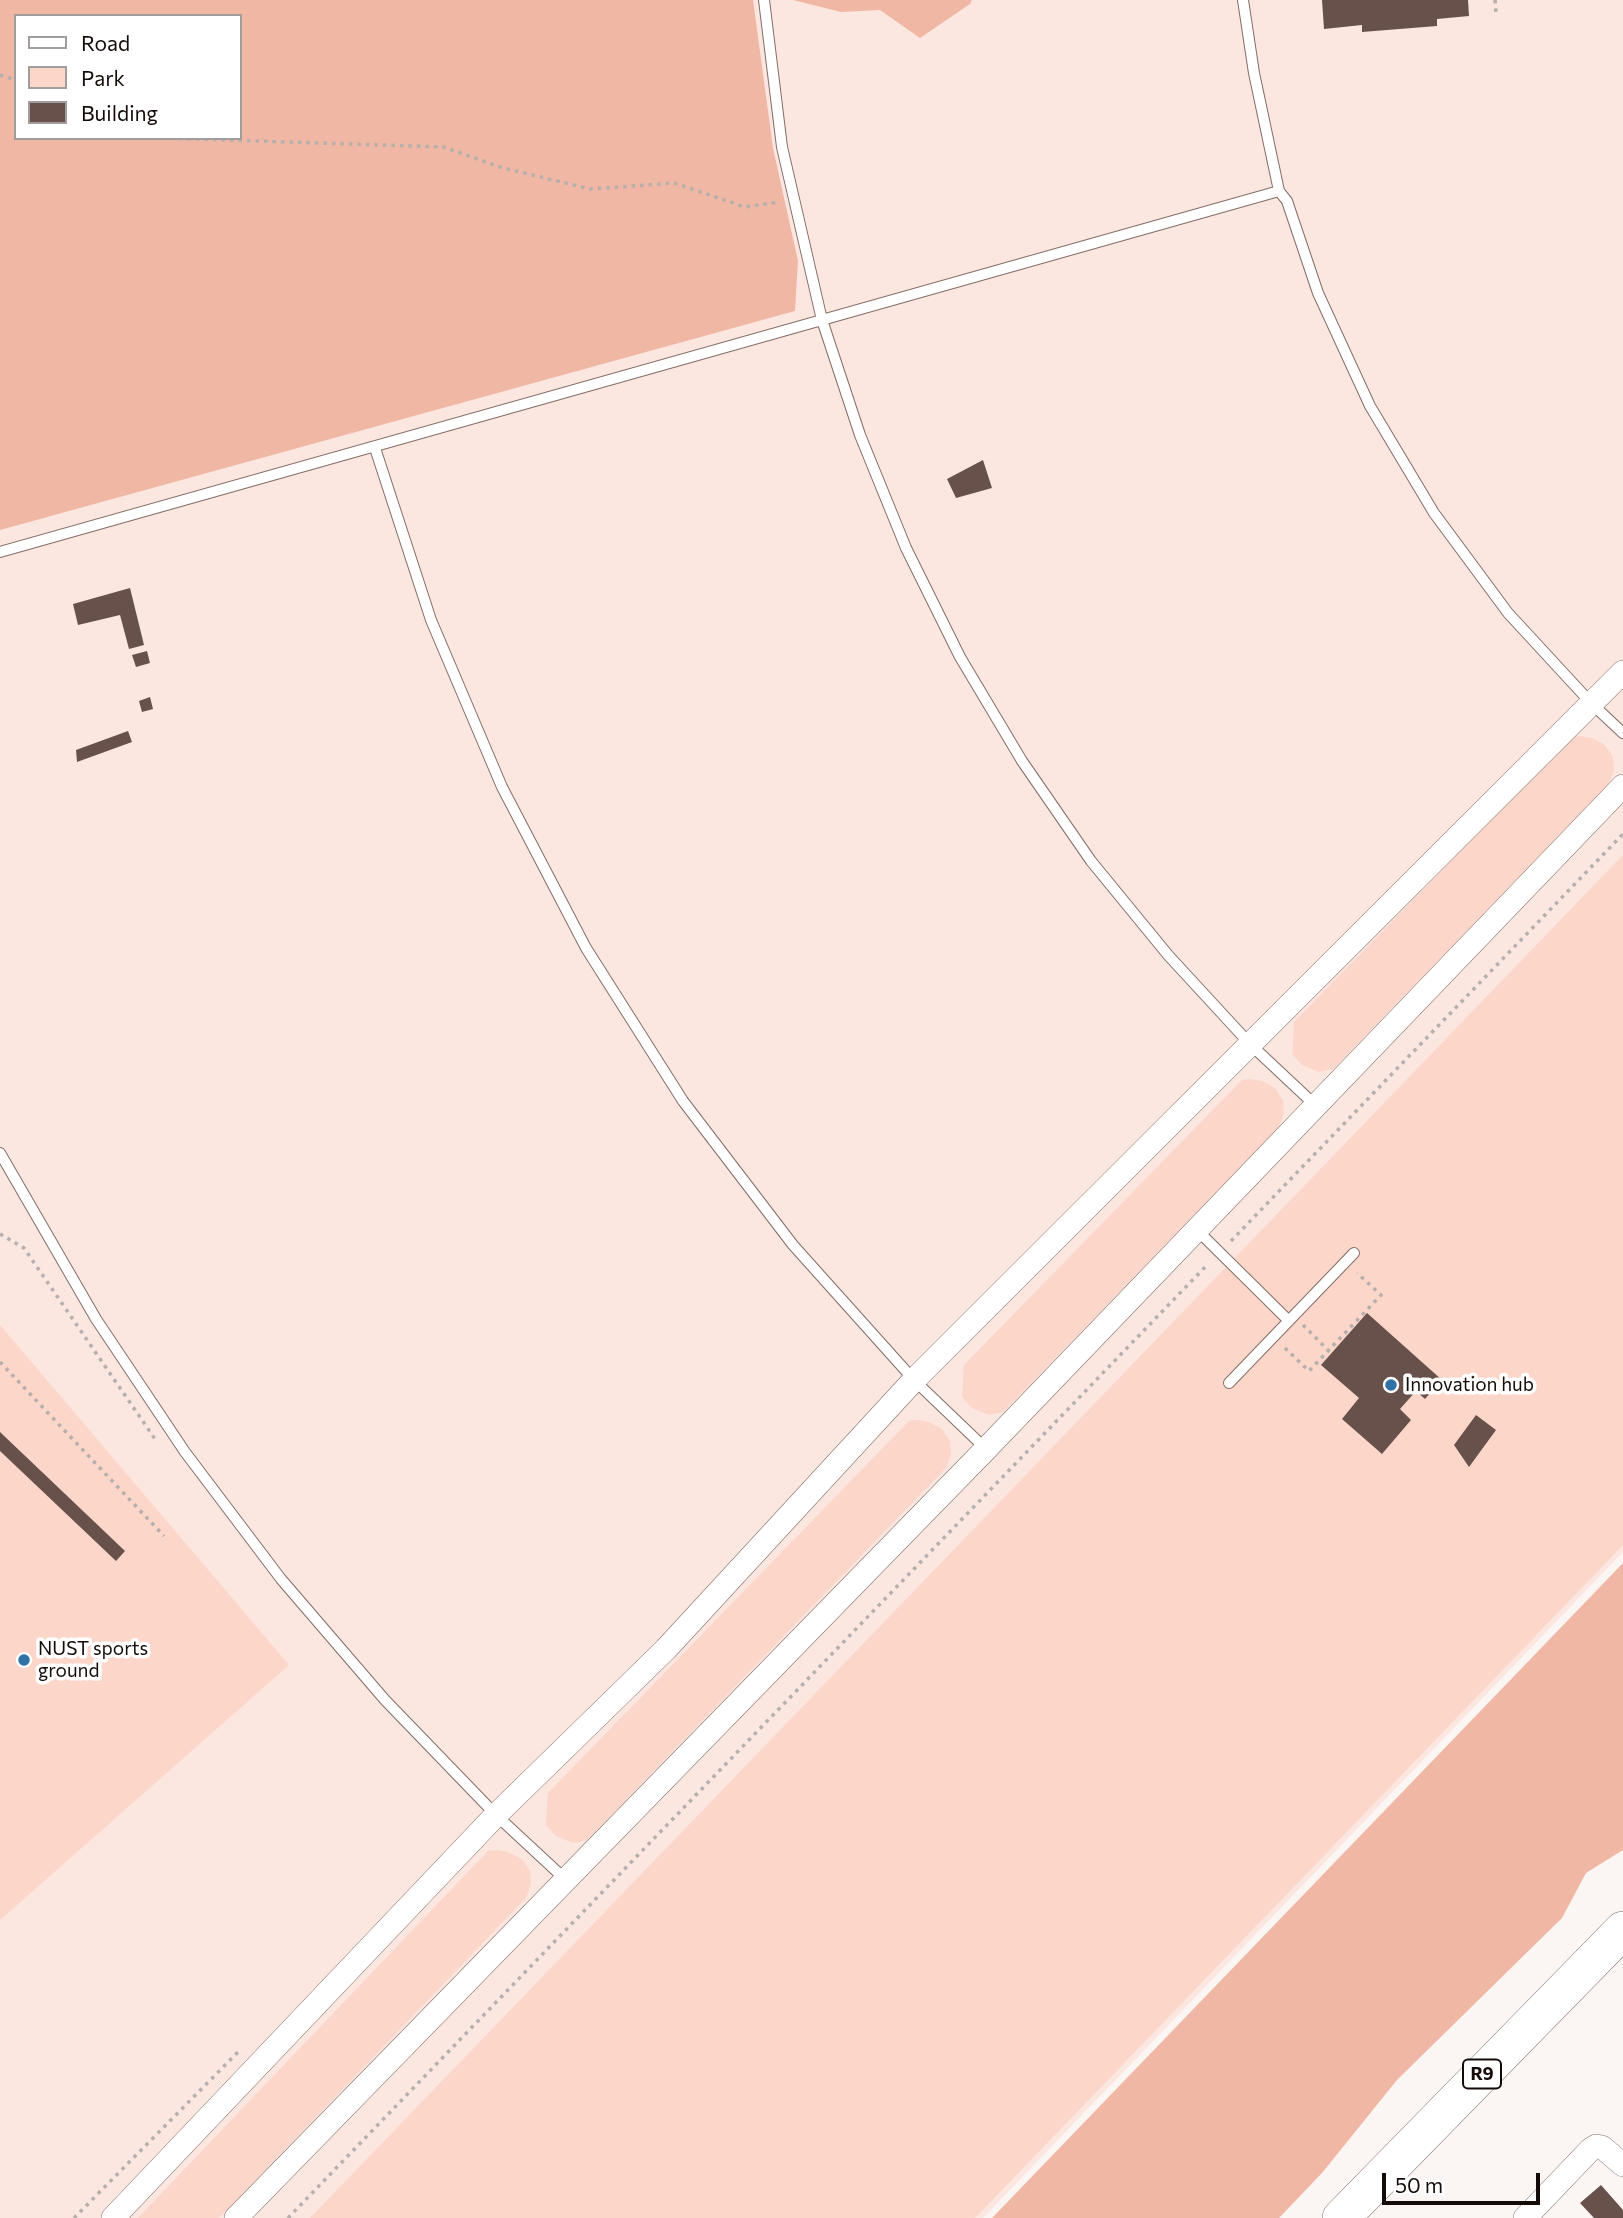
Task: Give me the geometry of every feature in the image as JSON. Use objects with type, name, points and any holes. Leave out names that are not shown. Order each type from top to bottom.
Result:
[{"type":"highway","name":"R9","points":[[1341,2218],[1623,1930]]},
{"type":"street","points":[[113,2218],[496,1815],[666,1649],[914,1380],[1623,672]]},
{"type":"street","points":[[236,2218],[985,1449],[1623,786]]},
{"type":"street","points":[[1525,2218],[1591,2149],[1602,2147],[1623,2165]]},
{"type":"lane","points":[[764,0],[782,147],[822,320],[860,435],[906,548],[960,657],[1022,761],[1108,882],[1168,955],[1251,1044],[1315,1105]]},
{"type":"lane","points":[[1243,0],[1254,73],[1279,191],[1287,201],[1318,293],[1370,406],[1434,513],[1508,613],[1592,704],[1623,733]]},
{"type":"lane","points":[[0,552],[1279,191]]},
{"type":"lane","points":[[375,448],[431,620],[502,787],[586,948],[684,1101],[793,1245],[914,1380],[985,1449]]},
{"type":"lane","points":[[0,1153],[96,1319],[184,1452],[281,1579],[386,1700],[496,1815],[565,1879]]},
{"type":"lane","points":[[1196,1229],[1289,1321]]},
{"type":"lane","points":[[1229,1383],[1354,1253]]},
{"type":"path","points":[[1495,0],[1496,14]]},
{"type":"path","points":[[225,140],[444,147],[500,167],[590,189],[674,183],[745,207],[794,199]]},
{"type":"path","points":[[288,2218],[1623,834]]},
{"type":"path","points":[[0,1234],[24,1248],[156,1440]]},
{"type":"path","points":[[1273,1337],[1309,1371],[1381,1295],[1345,1262]]},
{"type":"path","points":[[0,1362],[164,1536]]},
{"type":"path","points":[[74,2218],[240,2050]]},
{"type":"shaded area","points":[[0,0],[1623,0],[1623,1552],[983,2218],[0,2218]]},
{"type":"shaded area","points":[[0,0],[753,0],[773,148],[798,261],[795,311],[0,530]]},
{"type":"shaded area","points":[[793,0],[972,0],[920,38],[880,10],[841,12]]},
{"type":"shaded area","points":[[1623,1563],[1623,1850],[1586,1873],[1562,1918],[1397,2080],[1322,2173],[1279,2218],[992,2218]]},
{"type":"green space","points":[[1572,737],[1592,738],[1605,745],[1613,757],[1614,769],[1609,784],[1333,1069],[1319,1072],[1302,1065],[1292,1054],[1294,1022]]},
{"type":"green space","points":[[1623,855],[1623,1545],[975,2218],[310,2218]]},
{"type":"green space","points":[[1242,1080],[1262,1081],[1275,1088],[1283,1100],[1284,1113],[1279,1127],[1003,1412],[989,1415],[972,1408],[962,1397],[964,1365]]},
{"type":"green space","points":[[0,1325],[289,1665],[0,1920]]},
{"type":"green space","points":[[909,1421],[929,1422],[942,1429],[950,1441],[951,1454],[946,1468],[587,1840],[573,1843],[556,1836],[546,1825],[548,1793]]},
{"type":"green space","points":[[497,1850],[522,1859],[530,1871],[531,1884],[526,1898],[219,2218],[138,2218],[488,1851]]},
{"type":"building","points":[[1322,0],[1468,0],[1469,16],[1437,19],[1437,26],[1362,32],[1362,25],[1324,29]]},
{"type":"building","points":[[983,460],[992,488],[956,498],[947,479]]},
{"type":"building","points":[[130,588],[144,645],[129,649],[120,615],[78,625],[73,604]]},
{"type":"building","points":[[147,651],[150,663],[136,667],[132,655]]},
{"type":"building","points":[[150,697],[153,709],[142,712],[139,701]]},
{"type":"building","points":[[128,731],[132,742],[77,762],[76,750]]},
{"type":"building","name":"Innovation hub","points":[[1367,1313],[1442,1380],[1425,1399],[1416,1391],[1400,1409],[1411,1420],[1382,1454],[1342,1419],[1359,1398],[1321,1365]]},
{"type":"building","points":[[1476,1415],[1496,1430],[1469,1467],[1454,1445]]},
{"type":"building","points":[[0,1432],[125,1551],[116,1561],[0,1451]]},
{"type":"building","points":[[1601,2185],[1623,2210],[1623,2218],[1594,2218],[1580,2203]]},
{"type":"place","name":"Innovation hub","points":[[1391,1385]]},
{"type":"place","name":"NUST sports ground","points":[[24,1660]]}]
